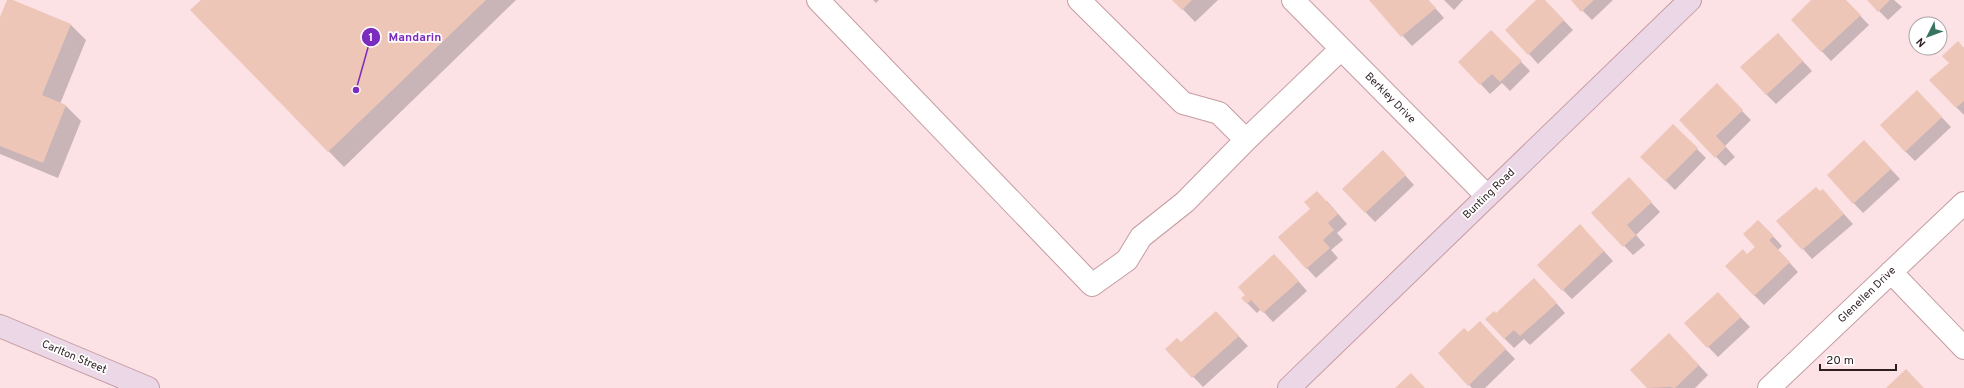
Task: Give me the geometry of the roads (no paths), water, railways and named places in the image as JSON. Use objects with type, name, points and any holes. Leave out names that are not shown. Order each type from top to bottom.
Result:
[{"type":"main road","name":"Bunting Road","points":[[1289,388],[1690,0]]},
{"type":"main road","name":"Carlton Street","points":[[0,326],[148,388]]},
{"type":"street","points":[[818,0],[1092,285],[1127,260],[1141,236],[1185,202],[1246,140],[1341,49]]},
{"type":"street","points":[[1079,0],[1183,103],[1219,113],[1246,140]]},
{"type":"street","name":"Berkley Drive","points":[[1293,0],[1487,196]]},
{"type":"street","name":"Glenellen Drive","points":[[1769,388],[1964,203]]},
{"type":"street","points":[[1891,272],[1964,348]]},
{"type":"place","name":"Mandarin","points":[[356,90]]}]
